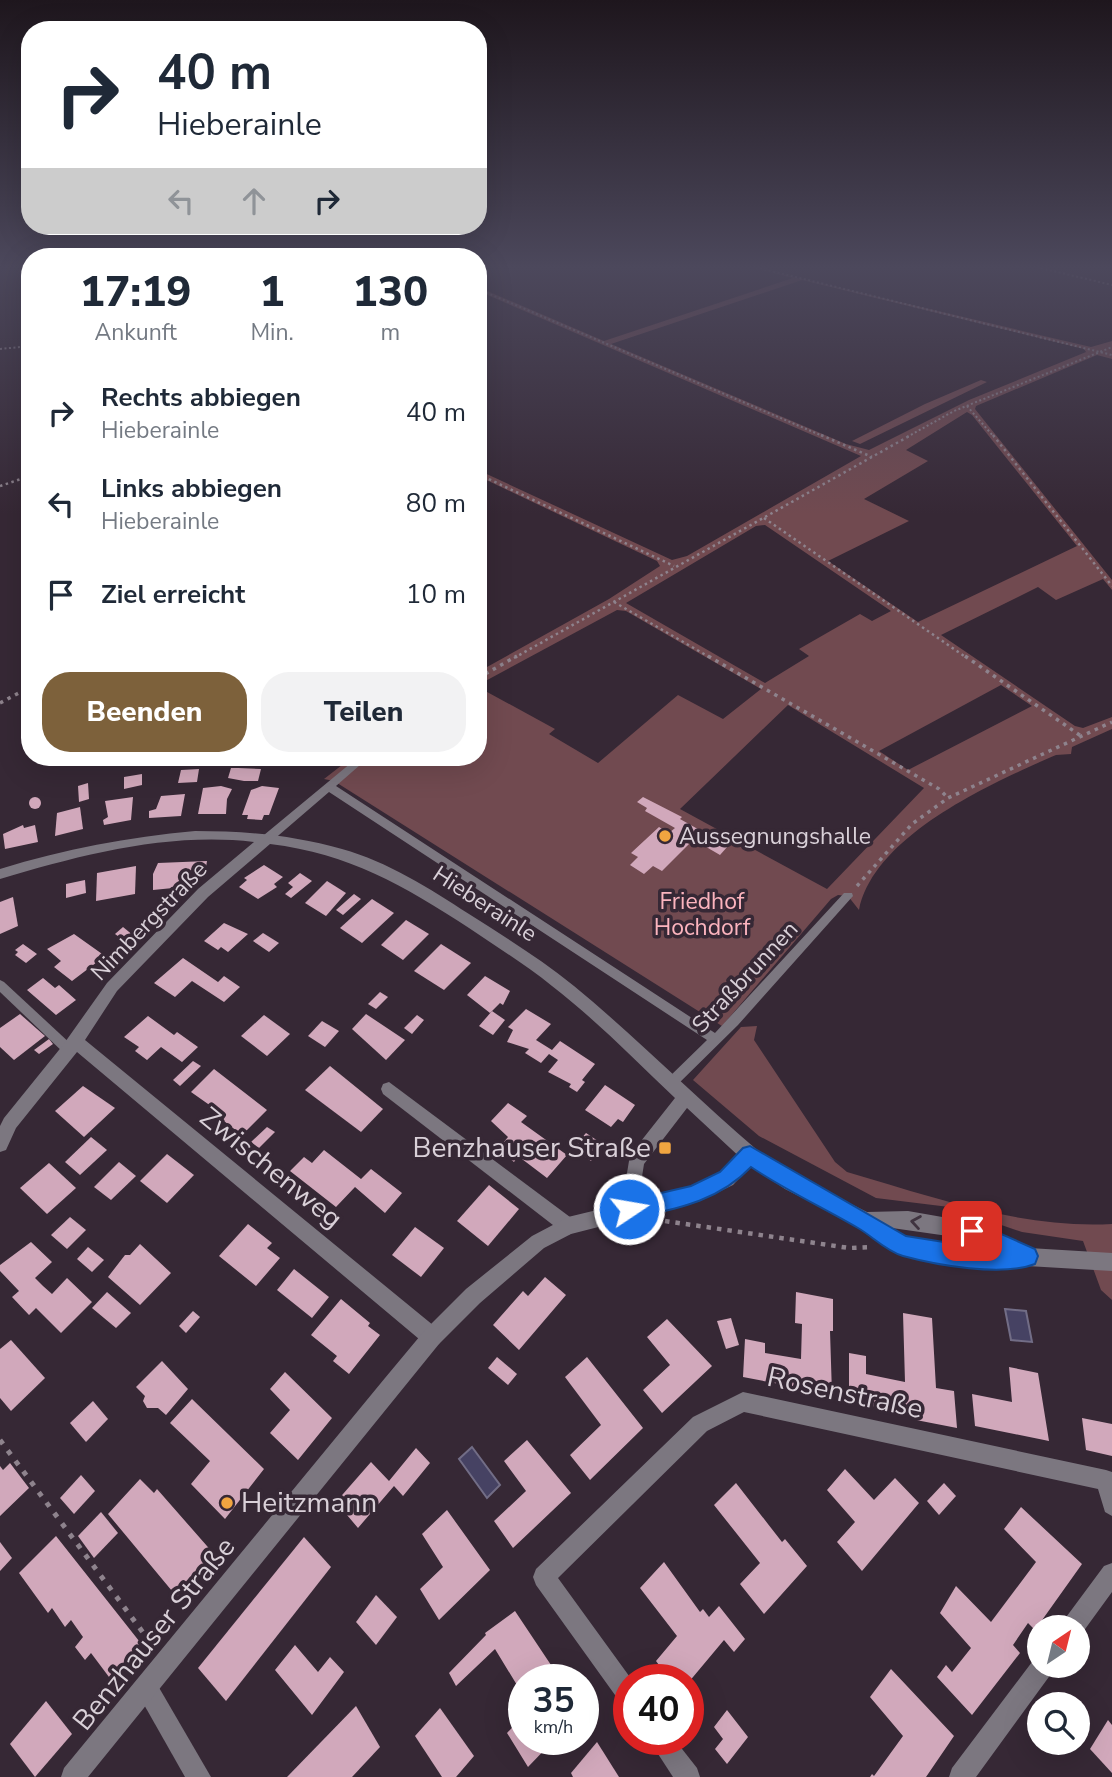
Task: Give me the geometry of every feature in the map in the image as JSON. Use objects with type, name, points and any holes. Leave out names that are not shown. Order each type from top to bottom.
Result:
[{"type":"street","name":"Hieberainle","points":[[0,874],[80,850],[142,839],[211,835],[268,838],[331,851],[387,872],[439,901],[568,990],[684,1099],[750,1155],[792,1183],[866,1221],[903,1246],[991,1260],[1027,1256],[1112,1262]]},
{"type":"street","name":"Nimbergstraße","points":[[0,1144],[10,1123],[72,1045],[112,987],[203,893],[268,838]]},
{"type":"street","name":"Zwischenweg","points":[[72,1045],[432,1336]]},
{"type":"street","points":[[389,1089],[568,1226]]},
{"type":"street","points":[[629,1209],[636,1161],[684,1099]]},
{"type":"street","name":"Benzhauser Straße","points":[[73,1777],[432,1336],[509,1263],[538,1242],[568,1226],[694,1195],[727,1179],[750,1155]]},
{"type":"street","name":"Hieberainle","points":[[866,1221],[892,1218],[972,1231],[1027,1256]]},
{"type":"street","name":"Rosenstraße","points":[[613,1674],[544,1577],[700,1424],[743,1402],[1106,1480],[1112,1505]]},
{"type":"street","points":[[1082,1615],[1112,1574]]},
{"type":"street","points":[[961,1777],[1034,1678]]},
{"type":"street","points":[[146,1687],[199,1777]]},
{"type":"street","points":[[672,1755],[688,1777]]},
{"type":"lane","name":"Nimbergstraße","points":[[268,838],[353,766]]},
{"type":"lane","points":[[328,786],[716,1040]]},
{"type":"lane","name":"Straßbrunnen","points":[[670,1084],[716,1040],[848,896]]},
{"type":"lane","points":[[0,985],[72,1045]]},
{"type":"path","points":[[616,348],[872,457]]},
{"type":"path","points":[[1084,348],[1112,355]]},
{"type":"path","points":[[487,673],[674,566],[967,406],[1110,348]]},
{"type":"path","points":[[967,406],[1021,468],[1112,586]]},
{"type":"path","points":[[487,478],[674,566]]},
{"type":"path","points":[[0,486],[21,479]]},
{"type":"path","points":[[764,518],[1080,736]]},
{"type":"path","points":[[614,601],[939,789],[948,798]]},
{"type":"path","points":[[0,703],[21,692]]},
{"type":"path","points":[[848,896],[912,824],[948,798],[1112,722]]},
{"type":"path","points":[[629,1209],[666,1221],[849,1248],[903,1246]]},
{"type":"path","points":[[0,1440],[165,1662]]},
{"type":"green space","name":"Friedhof Hochdorf","points":[[610,348],[620,348],[846,444],[869,450],[969,400],[1086,352],[1080,348],[1112,348],[1112,359],[1097,355],[976,406],[975,409],[1112,580],[1112,590],[1103,579],[1056,600],[1038,587],[941,635],[1075,726],[1083,728],[1112,717],[1112,729],[1072,747],[1071,754],[1056,755],[1000,780],[939,815],[911,835],[887,858],[869,883],[859,910],[848,896],[838,895],[831,899],[722,1026],[334,781],[324,779],[341,766],[487,766],[487,692],[555,729],[549,734],[598,763],[678,695],[723,719],[761,689],[626,611],[617,610],[487,680],[487,667],[609,599],[660,566],[657,561],[487,480],[487,474],[672,560],[687,556],[861,456]],"holes":[[[967,412],[1077,546],[918,622],[828,561],[909,521],[864,499],[928,461],[906,450]],[[765,525],[891,611],[872,621],[860,614],[799,649],[809,656],[765,683],[626,603],[756,526]],[[1001,685],[1032,706],[908,770],[879,751]],[[788,705],[924,788],[827,889],[680,809]]]},
{"type":"green space","points":[[981,380],[987,382],[860,444],[852,441],[925,404]]},
{"type":"green space","points":[[757,1026],[754,1040],[835,1162],[847,1172],[945,1201],[1011,1216],[1045,1222],[1112,1224],[1112,1300],[1101,1290],[1083,1241],[1022,1232],[949,1207],[876,1198],[759,1136],[693,1080],[741,1027]]},
{"type":"shaded area","points":[[1005,1309],[1026,1311],[1032,1342],[1011,1340]]},
{"type":"shaded area","points":[[472,1447],[500,1485],[487,1498],[459,1459]]},
{"type":"building","points":[[231,768],[261,769],[258,781],[244,781],[228,778]]},
{"type":"building","points":[[199,769],[197,782],[178,783],[181,770]]},
{"type":"building","points":[[142,774],[142,785],[124,789],[124,777]]},
{"type":"building","points":[[88,783],[89,799],[79,802],[78,786]]},
{"type":"building","points":[[221,786],[232,789],[227,799],[226,814],[198,814],[203,788]]},
{"type":"building","points":[[262,786],[279,788],[269,815],[264,815],[262,820],[247,819],[248,815],[242,815],[251,790]]},
{"type":"building","points":[[185,794],[181,816],[149,818],[149,811],[156,809],[161,796]]},
{"type":"building","points":[[35,797],[41,803],[35,809],[29,803]]},
{"type":"building","points":[[133,797],[131,820],[104,825],[103,820],[108,817],[105,801]]},
{"type":"building","name":"Aussegnungshalle","points":[[643,797],[682,817],[680,819],[728,846],[720,855],[684,834],[679,838],[689,844],[662,871],[653,866],[644,874],[630,865],[638,857],[631,853],[659,827],[669,833],[675,828],[645,811],[647,808],[637,802]]},
{"type":"building","points":[[80,807],[83,829],[55,836],[57,813]]},
{"type":"building","points":[[23,825],[24,828],[35,825],[38,842],[5,849],[3,834]]},
{"type":"building","points":[[207,861],[205,874],[195,875],[193,886],[153,890],[153,874],[158,863]]},
{"type":"building","points":[[264,865],[283,877],[274,884],[277,887],[258,899],[239,887],[247,880],[244,878]]},
{"type":"building","points":[[136,866],[135,894],[96,901],[97,873]]},
{"type":"building","points":[[300,873],[312,881],[291,898],[285,894],[293,887],[288,883]]},
{"type":"building","points":[[85,880],[86,893],[66,898],[66,884]]},
{"type":"building","points":[[327,881],[346,893],[326,916],[305,903]]},
{"type":"building","points":[[354,894],[361,899],[343,915],[336,910]]},
{"type":"building","points":[[13,897],[18,926],[0,934],[0,902]]},
{"type":"building","points":[[372,899],[394,913],[362,943],[340,928]]},
{"type":"building","points":[[406,920],[429,934],[403,960],[381,945]]},
{"type":"building","points":[[224,923],[248,934],[228,952],[221,947],[218,950],[204,941]]},
{"type":"building","points":[[123,927],[134,936],[126,942],[115,934]]},
{"type":"building","points":[[263,933],[279,943],[269,952],[253,941]]},
{"type":"building","points":[[74,934],[105,956],[72,981],[54,967],[61,961],[47,949]]},
{"type":"building","points":[[23,944],[37,954],[26,963],[15,955],[18,952],[15,950]]},
{"type":"building","points":[[441,944],[471,963],[444,990],[414,971]]},
{"type":"building","points":[[183,958],[218,982],[224,976],[240,987],[224,1002],[192,981],[175,997],[154,983]]},
{"type":"building","points":[[485,976],[510,991],[503,1005],[500,1003],[490,1013],[467,995]]},
{"type":"building","points":[[43,978],[55,988],[59,985],[76,1000],[56,1015],[27,990]]},
{"type":"building","points":[[380,992],[388,997],[376,1009],[368,1004]]},
{"type":"building","points":[[526,1009],[551,1024],[536,1040],[552,1050],[560,1041],[595,1064],[582,1080],[585,1082],[577,1092],[569,1087],[571,1084],[548,1072],[558,1060],[549,1054],[541,1063],[525,1053],[529,1049],[507,1042],[513,1030],[508,1027]]},
{"type":"building","points":[[492,1011],[505,1020],[493,1035],[479,1026]]},
{"type":"building","points":[[20,1014],[45,1036],[14,1060],[0,1047],[0,1028]]},
{"type":"building","points":[[366,1014],[405,1040],[386,1060],[352,1029]]},
{"type":"building","points":[[264,1015],[290,1034],[267,1056],[241,1036]]},
{"type":"building","points":[[417,1015],[424,1020],[412,1034],[404,1028]]},
{"type":"building","points":[[148,1016],[174,1035],[177,1032],[198,1047],[182,1062],[161,1047],[147,1060],[135,1051],[139,1047],[124,1037]]},
{"type":"building","points":[[322,1021],[339,1031],[325,1047],[308,1036]]},
{"type":"building","points":[[49,1039],[53,1044],[39,1054],[34,1050]]},
{"type":"building","points":[[193,1061],[201,1066],[180,1086],[173,1080]]},
{"type":"building","points":[[330,1066],[383,1109],[361,1132],[305,1090]]},
{"type":"building","points":[[214,1069],[267,1110],[242,1135],[215,1114],[218,1111],[191,1092]]},
{"type":"building","points":[[605,1085],[635,1105],[623,1122],[618,1119],[611,1127],[585,1110]]},
{"type":"building","points":[[83,1086],[115,1108],[84,1137],[55,1111]]},
{"type":"building","points":[[508,1103],[527,1116],[521,1122],[567,1155],[547,1178],[518,1156],[514,1162],[498,1149],[508,1137],[491,1121]]},
{"type":"building","points":[[267,1127],[275,1132],[259,1148],[251,1142]]},
{"type":"building","points":[[586,1133],[604,1145],[591,1161],[573,1148]]},
{"type":"building","points":[[91,1137],[107,1150],[80,1175],[65,1162]]},
{"type":"building","points":[[324,1150],[361,1179],[371,1169],[402,1193],[385,1213],[355,1187],[336,1207],[290,1171],[304,1157],[312,1163]]},
{"type":"building","points":[[167,1154],[194,1175],[167,1203],[140,1181]]},
{"type":"building","points":[[119,1162],[136,1176],[111,1200],[94,1187]]},
{"type":"building","points":[[49,1163],[76,1188],[47,1214],[20,1188]]},
{"type":"building","points":[[489,1185],[519,1209],[488,1246],[457,1221]]},
{"type":"building","points":[[70,1217],[86,1230],[67,1249],[51,1235]]},
{"type":"building","points":[[248,1224],[272,1243],[267,1248],[280,1258],[256,1286],[219,1256]]},
{"type":"building","points":[[415,1227],[444,1248],[421,1277],[392,1255]]},
{"type":"building","points":[[31,1242],[52,1262],[35,1278],[43,1286],[52,1294],[67,1278],[92,1302],[61,1333],[36,1308],[29,1315],[12,1297],[19,1291],[0,1271],[0,1265]]},
{"type":"building","points":[[140,1244],[171,1273],[140,1305],[108,1277],[125,1255],[130,1255]]},
{"type":"building","points":[[88,1247],[104,1260],[92,1272],[77,1259]]},
{"type":"building","points":[[294,1269],[329,1297],[312,1318],[277,1290]]},
{"type":"building","points":[[545,1277],[566,1295],[519,1350],[493,1325],[523,1291],[528,1296]]},
{"type":"building","points":[[107,1292],[131,1313],[116,1328],[92,1308]]},
{"type":"building","points":[[796,1292],[833,1299],[833,1331],[830,1331],[832,1394],[743,1377],[745,1339],[765,1343],[765,1353],[801,1359],[802,1324],[795,1323]]},
{"type":"building","points":[[341,1299],[380,1335],[349,1374],[333,1361],[337,1356],[311,1335]]},
{"type":"building","points":[[193,1311],[200,1317],[186,1333],[179,1326]]},
{"type":"building","points":[[903,1313],[932,1318],[936,1388],[954,1391],[957,1428],[916,1420],[916,1414],[866,1405],[866,1397],[849,1394],[849,1353],[866,1356],[866,1374],[905,1382]]},
{"type":"building","points":[[731,1318],[739,1345],[726,1349],[717,1321]]},
{"type":"building","points":[[667,1319],[712,1366],[662,1413],[643,1390],[670,1365],[647,1337]]},
{"type":"building","points":[[11,1340],[45,1378],[11,1411],[0,1398],[0,1349]]},
{"type":"building","points":[[497,1357],[517,1374],[508,1385],[488,1368]]},
{"type":"building","points":[[587,1357],[643,1428],[590,1480],[570,1455],[601,1425],[565,1377]]},
{"type":"building","points":[[162,1361],[188,1389],[166,1415],[158,1408],[147,1408],[143,1401],[145,1396],[136,1387]]},
{"type":"building","points":[[1009,1367],[1038,1373],[1049,1441],[975,1426],[972,1394],[1012,1402]]},
{"type":"building","points":[[285,1372],[332,1418],[298,1460],[270,1433],[290,1410],[270,1389]]},
{"type":"building","points":[[192,1399],[264,1469],[225,1519],[191,1484],[210,1461],[170,1423]]},
{"type":"building","points":[[93,1401],[108,1419],[86,1442],[70,1423]]},
{"type":"building","points":[[1082,1418],[1112,1424],[1112,1456],[1086,1450]]},
{"type":"building","points":[[527,1440],[571,1493],[513,1548],[494,1521],[526,1491],[504,1461]]},
{"type":"building","points":[[416,1448],[430,1463],[403,1496],[394,1486],[358,1528],[336,1502],[371,1462],[389,1481]]},
{"type":"building","points":[[10,1463],[29,1488],[0,1516],[0,1466],[3,1470]]},
{"type":"building","points":[[845,1469],[874,1500],[895,1478],[919,1503],[862,1571],[837,1542],[855,1522],[827,1490]]},
{"type":"building","points":[[81,1475],[95,1491],[74,1514],[60,1498]]},
{"type":"building","points":[[140,1479],[154,1493],[157,1489],[214,1554],[177,1597],[108,1514]]},
{"type":"building","points":[[736,1483],[782,1542],[785,1539],[807,1566],[764,1614],[740,1584],[760,1563],[714,1505]]},
{"type":"building","points":[[944,1483],[956,1496],[939,1515],[927,1501]]},
{"type":"building","points":[[1021,1507],[1082,1564],[1046,1615],[1027,1615],[1027,1624],[1013,1645],[1020,1653],[972,1715],[937,1677],[946,1665],[952,1672],[971,1648],[940,1613],[956,1586],[991,1622],[1036,1562],[1004,1529]]},
{"type":"building","points":[[447,1510],[490,1570],[439,1620],[420,1589],[443,1567],[422,1534]]},
{"type":"building","points":[[101,1512],[118,1533],[94,1558],[78,1536]]},
{"type":"building","points":[[56,1536],[143,1646],[112,1681],[91,1653],[85,1660],[75,1647],[83,1637],[71,1620],[65,1627],[52,1608],[48,1613],[19,1573]]},
{"type":"building","points":[[304,1537],[331,1567],[226,1701],[198,1668]]},
{"type":"building","points":[[0,1542],[12,1558],[0,1571]]},
{"type":"building","points":[[664,1562],[700,1612],[703,1609],[709,1617],[719,1606],[745,1639],[734,1652],[724,1640],[704,1664],[658,1664],[656,1661],[677,1636],[640,1588]]},
{"type":"building","points":[[376,1595],[397,1617],[376,1645],[356,1622]]},
{"type":"building","points":[[515,1611],[550,1664],[508,1664],[508,1670],[495,1649],[456,1686],[449,1673],[485,1633]]},
{"type":"building","points":[[295,1645],[318,1672],[330,1657],[344,1672],[312,1715],[275,1670]]},
{"type":"building","points":[[891,1669],[954,1736],[926,1777],[870,1777],[872,1774],[874,1776],[903,1736],[870,1697]]},
{"type":"building","points":[[46,1701],[72,1734],[35,1777],[10,1744]]},
{"type":"building","points":[[356,1706],[380,1747],[352,1777],[287,1777]]},
{"type":"building","points":[[440,1708],[474,1756],[456,1777],[442,1777],[415,1736]]},
{"type":"building","points":[[727,1710],[748,1737],[727,1764],[715,1749],[723,1739],[714,1727]]},
{"type":"building","points":[[1108,1720],[1112,1725],[1112,1773],[1090,1749]]},
{"type":"building","points":[[599,1745],[619,1777],[573,1777],[571,1773],[586,1755],[599,1755]]},
{"type":"building","points":[[521,1755],[540,1755],[528,1767]]},
{"type":"place","name":"Aussegnungshalle","points":[[665,836]]},
{"type":"place","name":"Benzhauser Straße","points":[[665,1148]]},
{"type":"place","name":"Heitzmann","points":[[227,1503]]},
{"type":"route","points":[[629,1209],[694,1195],[727,1179],[750,1155],[792,1183],[866,1221],[903,1246],[991,1260],[1027,1256],[972,1231]]}]
